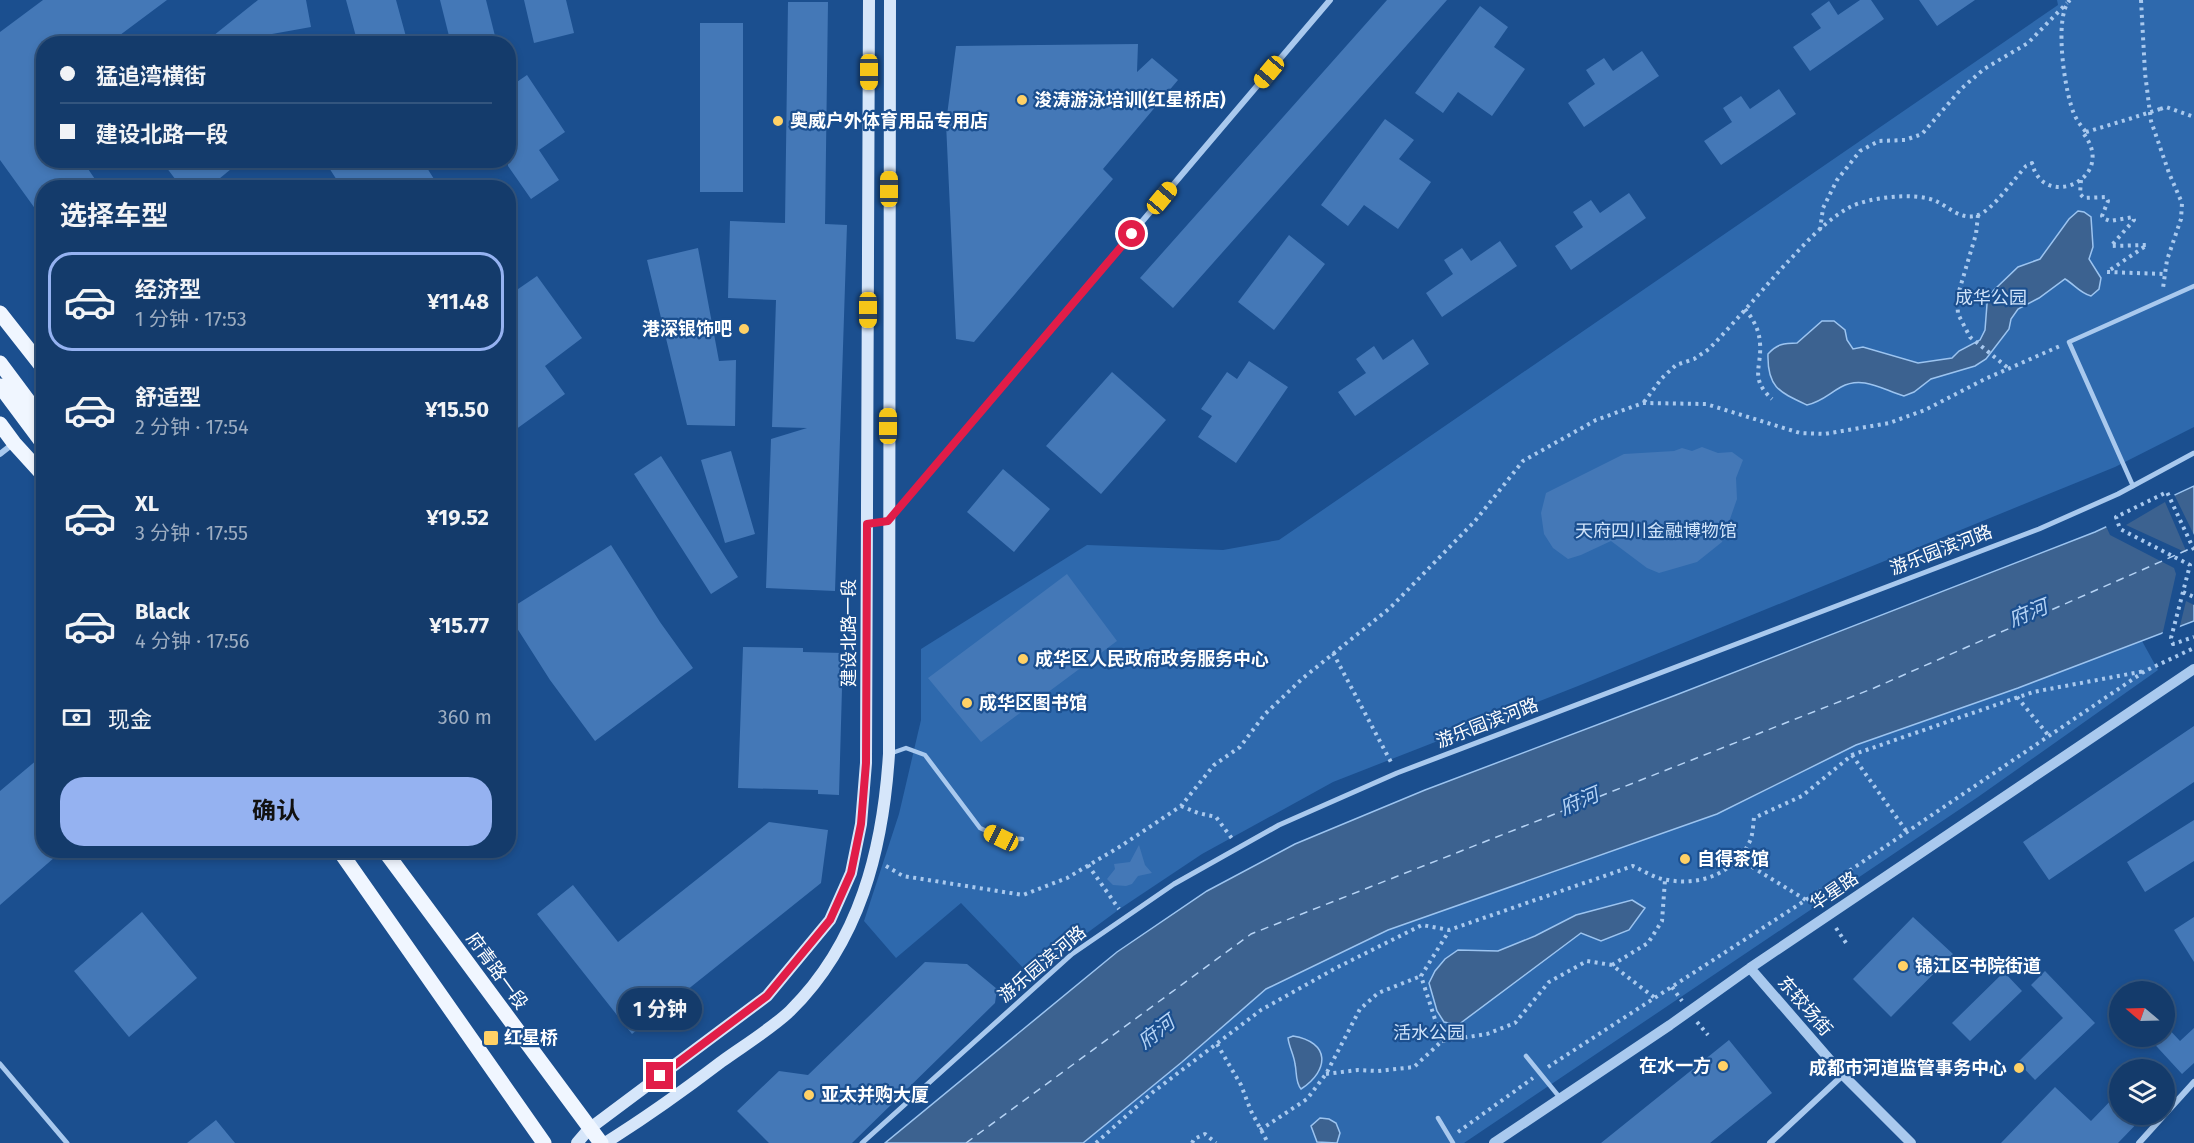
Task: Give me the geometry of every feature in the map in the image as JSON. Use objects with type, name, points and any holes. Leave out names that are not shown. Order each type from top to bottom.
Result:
[{"type":"main road","name":"建设北路一段","points":[[577,1143],[589,1129],[767,996],[830,920],[851,873],[861,824],[866,763],[869,0]]},
{"type":"main road","points":[[603,1143],[651,1114],[789,1011],[826,968],[854,918],[875,859],[886,802],[889,754],[890,0]]},
{"type":"main road","points":[[0,313],[36,359]]},
{"type":"main road","points":[[0,363],[36,411]]},
{"type":"main road","points":[[0,386],[36,434]]},
{"type":"main road","points":[[0,424],[36,467]]},
{"type":"main road","points":[[345,858],[544,1143]]},
{"type":"main road","name":"府青路一段","points":[[390,858],[589,1129],[603,1143]]},
{"type":"street","points":[[867,524],[888,521],[1330,0]]},
{"type":"street","points":[[0,454],[14,443]]},
{"type":"street","name":"游乐园滨河路","points":[[862,1143],[1072,954],[1174,884],[1279,825],[1397,773],[2039,529],[2133,486],[2194,453]]},
{"type":"street","name":"华星路","points":[[1494,1143],[2194,669]]},
{"type":"street","name":"东较场街","points":[[1750,968],[1843,1075],[1911,1143]]},
{"type":"street","points":[[0,1064],[67,1143]]},
{"type":"street","points":[[1770,1143],[1843,1075]]},
{"type":"street","points":[[2139,1143],[2194,1082]]},
{"type":"lane","points":[[2133,486],[2069,342],[2194,286]]},
{"type":"lane","points":[[889,754],[906,748],[925,755],[980,828],[1001,838],[1022,839]]},
{"type":"lane","points":[[1526,1056],[1561,1099]]},
{"type":"lane","points":[[1438,1118],[1453,1143]]},
{"type":"path","points":[[2141,0],[2145,73],[2151,121],[2182,203],[2181,219],[2164,274],[2163,300]]},
{"type":"path","points":[[2069,1],[2063,19],[2062,45],[2066,81],[2074,115],[2086,132]]},
{"type":"path","points":[[1820,230],[1822,208],[1837,180],[1860,151],[1879,141],[1905,140],[1922,134],[1984,69],[2028,43],[2069,1]]},
{"type":"path","points":[[2086,132],[2166,107],[2194,117]]},
{"type":"path","points":[[1643,403],[1662,378],[1676,365],[1694,359],[1709,349],[1820,230],[1852,207],[1884,197],[1927,199],[1936,201],[1949,210],[1965,216],[1978,215],[1989,208],[2025,166],[2032,163],[2033,170],[2048,184],[2067,187],[2081,180],[2090,170],[2093,160],[2092,150],[2083,133],[2086,132]]},
{"type":"path","points":[[2081,180],[2080,194],[2084,198],[2106,197],[2108,201],[2102,216],[2105,219],[2110,221],[2133,217],[2134,220],[2127,230],[2111,246],[2147,245],[2108,272],[2164,274]]},
{"type":"path","points":[[1978,215],[1976,234],[1957,298],[1958,314],[1970,337],[2008,368]]},
{"type":"path","points":[[1745,309],[1758,329],[1760,344],[1757,372],[1762,390],[1772,399]]},
{"type":"path","points":[[875,859],[903,876],[1023,895],[1067,878],[1121,846],[1181,806],[1214,765],[1240,747],[1265,714],[1303,678],[1389,608],[1475,521],[1523,461],[1596,420],[1643,403],[1706,404],[1800,433],[1825,434],[1889,423],[1925,410],[2008,368],[2069,342]]},
{"type":"path","points":[[2194,550],[2167,492],[2116,517],[2120,529],[2192,565],[2171,638],[2173,644],[2194,637]]},
{"type":"path","points":[[2183,592],[2193,597],[2194,591]]},
{"type":"path","points":[[1450,1137],[1539,1074],[1806,900],[2145,670],[2194,648]]},
{"type":"path","points":[[1333,653],[1386,752]]},
{"type":"path","points":[[1096,1143],[1152,1092],[1261,1010],[1336,968],[1422,925],[1449,930],[1633,866],[1665,880],[1692,882],[1715,876],[1739,859],[1751,839],[1754,818],[1802,796],[1852,755],[2033,692],[2145,670]]},
{"type":"path","points":[[2018,697],[2049,736]]},
{"type":"path","points":[[1852,755],[1907,832]]},
{"type":"path","points":[[1181,806],[1216,817],[1233,841]]},
{"type":"path","points":[[1739,859],[1806,900]]},
{"type":"path","points":[[1088,866],[1121,911]]},
{"type":"path","points":[[1612,965],[1648,943],[1662,921],[1665,880]]},
{"type":"path","points":[[1260,1130],[1307,1099],[1326,1074],[1359,1009],[1378,993],[1421,976],[1449,930]]},
{"type":"path","points":[[1326,1074],[1414,1067],[1442,1041],[1487,1034],[1515,1023],[1549,982],[1587,961],[1612,965],[1655,998]]},
{"type":"path","points":[[1421,976],[1442,1041]]},
{"type":"path","points":[[1217,1044],[1241,1085],[1267,1142]]},
{"type":"path","points":[[1192,1143],[1194,1139],[1205,1134],[1216,1143]]},
{"type":"green space","name":"成华公园","points":[[2057,0],[2194,0],[2194,427],[2115,467],[1578,686],[1333,782],[1202,854],[1121,908],[1030,975],[961,903],[896,958],[864,921],[899,814],[921,720],[921,649],[1087,545],[1223,550],[1279,540],[2058,5]]},
{"type":"green space","name":"活水公园","points":[[2142,641],[2158,670],[1978,797],[1464,1143],[1083,1143],[1266,989],[1388,930],[1717,814],[1856,745]]},
{"type":"water","points":[[2078,211],[2091,217],[2093,247],[2089,259],[2101,278],[2099,289],[2091,296],[2087,295],[2065,279],[2039,298],[2018,309],[2011,319],[2009,329],[1986,359],[1975,366],[1931,379],[1914,392],[1904,396],[1857,382],[1841,387],[1807,405],[1782,392],[1773,381],[1768,365],[1768,354],[1781,345],[1797,343],[1822,321],[1834,321],[1845,330],[1847,340],[1853,349],[1863,347],[1918,363],[1952,358],[1959,351],[1980,340],[1985,330],[1987,304],[1993,291],[2018,267],[2040,259],[2069,219]]},
{"type":"water","name":"府河","points":[[2194,486],[2194,621],[2018,688],[1856,745],[1717,814],[1388,930],[1266,989],[1083,1143],[885,1143],[1117,952],[1207,891],[1295,844],[1425,790],[2095,532]]},
{"type":"water","points":[[1632,900],[1645,908],[1629,930],[1601,941],[1581,933],[1458,1025],[1444,1022],[1437,1011],[1429,983],[1445,959],[1458,950],[1498,951],[1535,936],[1576,915]]},
{"type":"water","points":[[1293,1036],[1314,1044],[1322,1058],[1317,1074],[1301,1089],[1289,1045],[1288,1038]]},
{"type":"water","points":[[1320,1118],[1336,1123],[1340,1133],[1337,1143],[1317,1142],[1311,1126]]},
{"type":"pier","points":[[2173,492],[2194,535],[2194,605],[2186,601],[2179,630],[2162,636],[2176,574],[2174,568],[2110,535],[2105,524]],"holes":[[[2165,502],[2187,553],[2126,525]]]},
{"type":"building","points":[[43,0],[167,0],[119,36],[36,36],[36,168],[87,168],[96,180],[36,180],[36,210],[0,160],[0,32]]},
{"type":"building","points":[[258,0],[306,0],[311,27],[272,34],[274,36],[213,36]]},
{"type":"building","points":[[346,0],[396,0],[406,36],[356,36]]},
{"type":"building","points":[[440,0],[486,0],[495,36],[449,36]]},
{"type":"building","points":[[524,0],[566,0],[574,33],[534,43]]},
{"type":"building","points":[[1387,0],[1447,0],[1173,308],[1140,278]]},
{"type":"building","points":[[1860,0],[1871,0],[1884,19],[1810,71],[1793,47],[1821,28],[1811,14],[1829,1],[1838,15]]},
{"type":"building","points":[[1919,0],[1975,0],[1937,26]]},
{"type":"building","points":[[788,2],[828,2],[825,224],[847,225],[835,591],[766,588],[771,439],[807,428],[772,427],[776,300],[728,298],[730,221],[785,223]]},
{"type":"building","points":[[1480,6],[1508,27],[1494,47],[1525,69],[1492,116],[1458,92],[1443,113],[1415,93]]},
{"type":"building","points":[[700,23],[743,23],[743,192],[700,192]]},
{"type":"building","points":[[1138,44],[1137,72],[1152,58],[1178,80],[1103,169],[1113,179],[974,342],[956,339],[946,123],[956,46]]},
{"type":"building","points":[[1642,51],[1659,76],[1584,127],[1568,103],[1595,84],[1586,70],[1604,58],[1613,71]]},
{"type":"building","points":[[527,75],[565,132],[539,150],[559,180],[531,199],[509,168],[516,168],[516,83]]},
{"type":"building","points":[[1779,89],[1796,114],[1721,165],[1704,141],[1732,122],[1723,108],[1741,96],[1750,109]]},
{"type":"building","points":[[1385,119],[1414,140],[1399,159],[1431,182],[1398,229],[1364,205],[1348,226],[1321,205]]},
{"type":"building","points":[[167,168],[232,168],[218,180],[176,180]]},
{"type":"building","points":[[329,168],[427,168],[434,179],[433,180],[337,180]]},
{"type":"building","points":[[1629,193],[1646,218],[1571,270],[1555,246],[1583,227],[1573,212],[1591,200],[1600,213]]},
{"type":"building","points":[[1289,235],[1325,264],[1274,330],[1238,302]]},
{"type":"building","points":[[1500,241],[1517,266],[1442,317],[1426,293],[1453,274],[1444,260],[1462,248],[1471,261]]},
{"type":"building","points":[[698,248],[719,361],[736,360],[735,426],[687,425],[647,260]]},
{"type":"building","points":[[537,276],[582,338],[545,366],[565,394],[516,429],[516,290]]},
{"type":"building","points":[[1413,339],[1429,364],[1355,416],[1338,392],[1366,373],[1356,359],[1374,346],[1383,360]]},
{"type":"building","points":[[1249,361],[1288,387],[1236,463],[1198,437],[1212,416],[1201,409],[1227,372],[1237,379]]},
{"type":"building","points":[[1112,372],[1166,420],[1101,494],[1046,446]]},
{"type":"building","points":[[1702,447],[1718,453],[1732,452],[1743,460],[1736,478],[1737,499],[1722,542],[1697,562],[1659,573],[1647,568],[1611,541],[1568,559],[1553,548],[1544,534],[1541,513],[1546,493],[1624,454],[1674,451],[1682,448],[1692,451]]},
{"type":"building","points":[[731,451],[755,534],[725,543],[701,460]]},
{"type":"building","points":[[661,456],[738,577],[711,594],[634,474]]},
{"type":"building","points":[[1003,469],[1050,509],[1014,552],[967,512]]},
{"type":"building","points":[[611,545],[660,622],[693,668],[595,741],[550,680],[516,627],[516,605]]},
{"type":"building","name":"成华区人民政府政务服务中心","points":[[1067,574],[1117,641],[981,742],[928,678]]},
{"type":"building","points":[[743,647],[803,648],[803,652],[843,653],[839,795],[818,794],[818,790],[738,788]]},
{"type":"building","points":[[2194,726],[2194,782],[2049,880],[2023,842]]},
{"type":"building","points":[[36,761],[36,858],[54,858],[0,905],[0,791]]},
{"type":"building","points":[[2194,820],[2194,861],[2145,892],[2127,862]]},
{"type":"building","points":[[769,822],[828,830],[821,883],[632,1034],[537,914],[573,885],[618,942]]},
{"type":"building","points":[[1139,845],[1145,865],[1152,873],[1138,876],[1132,884],[1126,886],[1113,885],[1107,879],[1115,869],[1114,864],[1130,862]]},
{"type":"building","points":[[142,912],[197,978],[129,1037],[74,971]]},
{"type":"building","name":"锦江区书院街道","points":[[1913,917],[1953,954],[1891,1017],[1853,979]]},
{"type":"building","points":[[2194,917],[2194,962],[2174,930]]},
{"type":"building","points":[[925,962],[967,964],[997,989],[995,1003],[852,1143],[769,1143],[737,1111],[779,1071],[808,1075]]},
{"type":"building","points":[[2045,971],[2095,1023],[2035,1080],[2018,1062],[2063,1018],[2031,985]]},
{"type":"building","points":[[2004,972],[2022,991],[1970,1041],[1952,1023]]},
{"type":"building","points":[[2194,1028],[2194,1063],[2182,1074],[2175,1066],[2175,1059],[2168,1059],[2157,1047],[2175,1047],[2175,1036],[2180,1041]]},
{"type":"building","name":"在水一方","points":[[1729,1040],[1772,1093],[1710,1143],[1601,1143]]},
{"type":"building","points":[[2055,1087],[2091,1121],[2109,1102],[2109,1125],[2135,1125],[2118,1143],[2001,1143]]},
{"type":"building","points":[[216,1120],[235,1143],[187,1143]]},
{"type":"ferry route","points":[[966,1143],[1251,934],[1874,688],[2194,547]]},
{"type":"place","name":"浚涛游泳培训(红星桥店)","points":[[1022,100]]},
{"type":"place","name":"奥威户外体育用品专用店","points":[[778,121]]},
{"type":"place","name":"港深银饰吧","points":[[744,329]]},
{"type":"place","name":"成华区人民政府政务服务中心","points":[[1023,659]]},
{"type":"place","name":"成华区图书馆","points":[[967,703]]},
{"type":"place","name":"自得茶馆","points":[[1685,859]]},
{"type":"place","name":"锦江区书院街道","points":[[1903,966]]},
{"type":"place","name":"红星桥","points":[[491,1038]]},
{"type":"place","name":"在水一方","points":[[1723,1066]]},
{"type":"place","name":"成都市河道监管事务中心","points":[[2019,1068]]},
{"type":"place","name":"亚太并购大厦","points":[[809,1095]]},
{"type":"route","points":[[660,1076],[767,996],[830,920],[851,873],[861,824],[866,763],[867,524],[888,521],[1132,234]]},
{"type":"park label","name":"天府四川金融博物馆","points":[[1656,531]]}]
